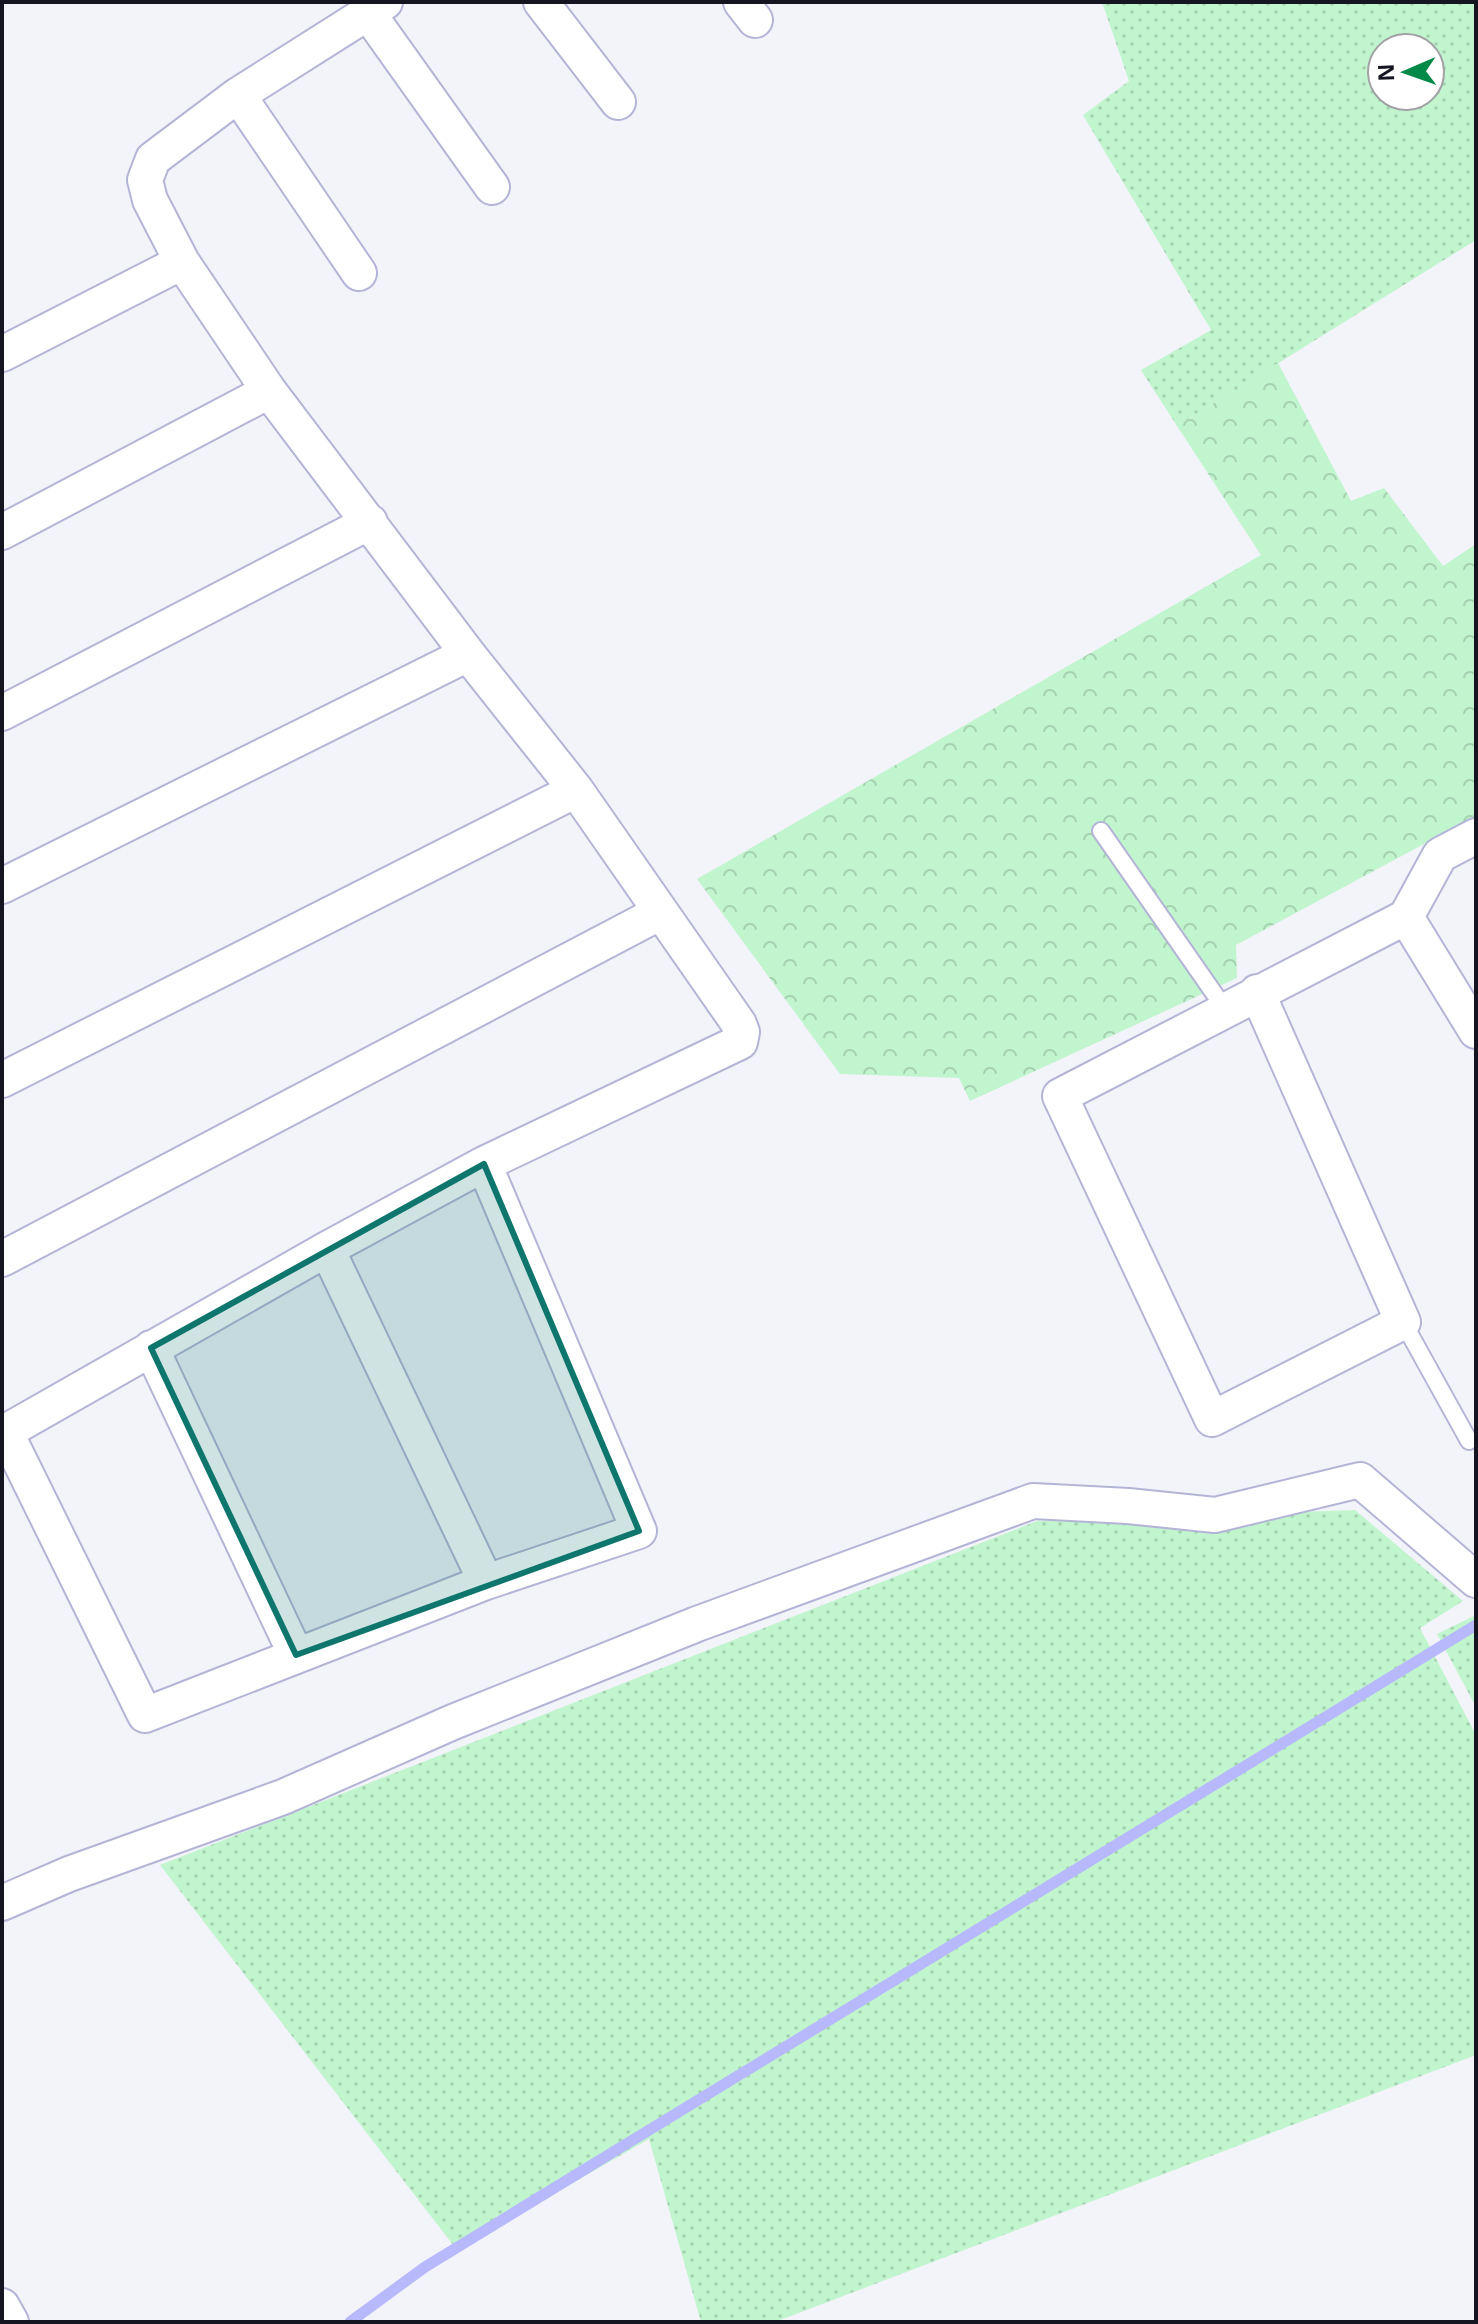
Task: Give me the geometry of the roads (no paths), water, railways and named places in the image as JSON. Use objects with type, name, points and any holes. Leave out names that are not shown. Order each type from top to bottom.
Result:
[{"type":"street","points":[[541,2],[618,102]]},
{"type":"street","points":[[484,1164],[639,1531],[486,1582],[145,1715],[4,1434],[327,1249],[484,1164],[740,1042],[742,1032],[739,1024],[576,790],[468,654],[269,391],[182,262],[150,200],[145,180],[153,159],[238,95],[376,7],[492,187]]},
{"type":"street","points":[[238,95],[359,273]]},
{"type":"street","points":[[2,354],[182,262]]},
{"type":"street","points":[[2,532],[269,391]]},
{"type":"street","points":[[2,713],[370,522]]},
{"type":"street","points":[[2,886],[468,654]]},
{"type":"street","points":[[2,1080],[576,790]]},
{"type":"street","points":[[1257,992],[1403,1322],[1212,1419],[1060,1096],[1257,992],[1406,917],[1440,855],[1476,836]]},
{"type":"street","points":[[2,1259],[661,912]]},
{"type":"street","points":[[1406,917],[1476,1031]]},
{"type":"street","points":[[327,1249],[486,1582]]},
{"type":"street","points":[[151,1348],[296,1655]]},
{"type":"street","points":[[2,1903],[69,1874],[283,1797],[453,1722],[697,1624],[1033,1501],[1215,1515],[1360,1480],[1476,1580]]},
{"type":"street","points":[[2,2306],[11,2322]]},
{"type":"lane","points":[[1101,831],[1225,1009]]},
{"type":"lane","points":[[1403,1322],[1469,1441]]},
{"type":"waterway","points":[[350,2322],[425,2267],[1476,1625]]}]
